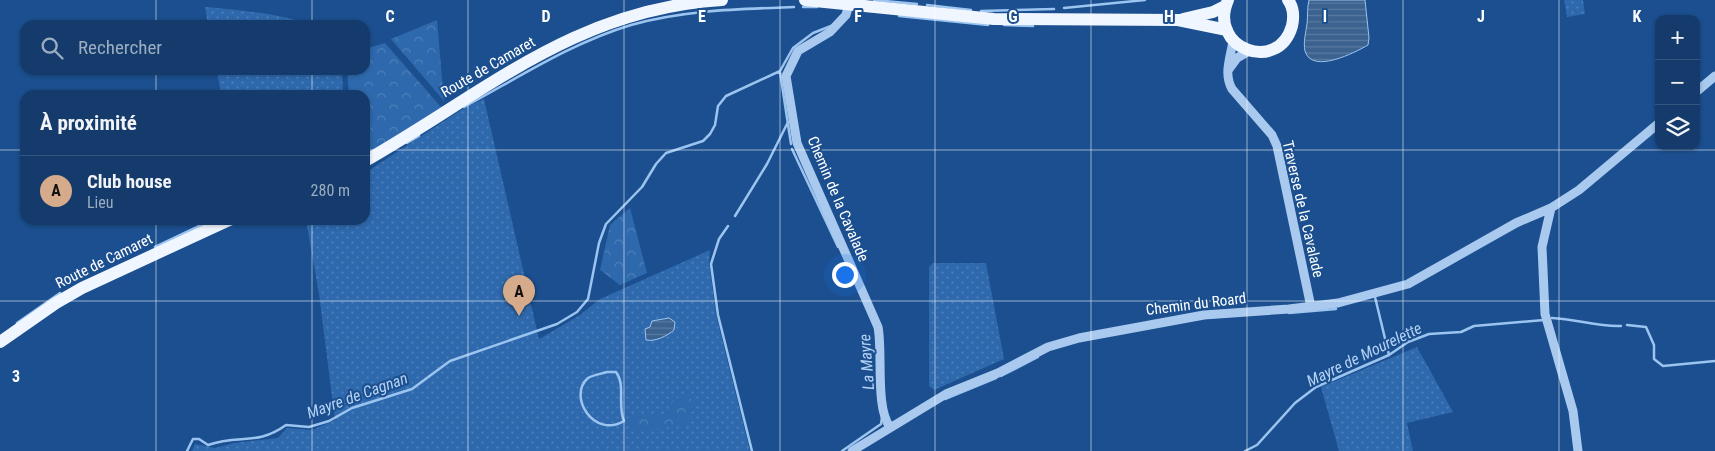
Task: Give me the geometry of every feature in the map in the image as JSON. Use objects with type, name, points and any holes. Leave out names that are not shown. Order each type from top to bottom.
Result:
[{"type":"main road","name":"Route de Camaret","points":[[370,158],[467,96],[570,39],[609,22],[649,10],[703,1],[722,0]]},
{"type":"main road","points":[[805,0],[1010,20],[1178,20],[1213,12],[1227,3]]},
{"type":"main road","points":[[1227,3],[1224,19],[1230,35],[1240,47],[1249,51],[1259,52],[1271,50],[1286,39],[1292,22],[1291,2]]},
{"type":"main road","points":[[1178,20],[1230,35]]},
{"type":"main road","name":"Route de Camaret","points":[[0,342],[56,303],[82,288],[218,225]]},
{"type":"street","name":"Chemin de la Cavalade","points":[[840,3],[846,15],[830,32],[798,50],[786,76],[797,143],[878,327],[880,339],[880,385],[885,418],[890,427]]},
{"type":"street","name":"Traverse de la Cavalade","points":[[1230,35],[1228,71],[1232,89],[1272,135],[1277,146],[1311,307]]},
{"type":"street","points":[[1228,71],[1237,58],[1249,51]]},
{"type":"street","points":[[1700,89],[1715,76]]},
{"type":"street","name":"Chemin du Roard","points":[[852,451],[890,427],[965,385],[998,373],[1048,347],[1079,338],[1204,315],[1311,307],[1338,303],[1408,284],[1516,223],[1551,208],[1578,190],[1655,126]]},
{"type":"street","points":[[1551,208],[1542,247],[1545,314],[1573,411],[1578,451]]},
{"type":"green space","points":[[1564,0],[1583,0],[1585,14],[1567,17]]},
{"type":"green space","points":[[205,7],[260,13],[295,20],[207,20]]},
{"type":"green space","points":[[437,20],[444,101],[391,39]]},
{"type":"green space","points":[[385,43],[441,107],[370,154],[370,90],[349,90],[347,75],[370,75],[370,48]]},
{"type":"green space","points":[[218,75],[342,75],[343,90],[220,90]]},
{"type":"green space","points":[[484,99],[539,339],[580,315],[600,299],[710,250],[709,263],[716,315],[750,451],[192,451],[195,444],[215,448],[234,443],[278,438],[287,428],[312,430],[335,420],[319,294],[307,225],[370,225],[370,170],[464,108]]},
{"type":"green space","points":[[630,208],[647,273],[620,285],[600,270],[610,225]]},
{"type":"green space","points":[[933,263],[986,263],[1004,359],[934,390],[929,386],[929,267]]},
{"type":"green space","points":[[1417,347],[1453,412],[1407,423],[1413,451],[1339,451],[1321,387]]},
{"type":"green space","points":[[688,395],[695,404],[686,424],[647,430],[630,428],[627,422],[630,414],[668,414],[673,399]]},
{"type":"shaded area","points":[[1309,0],[1365,0],[1368,45],[1335,60],[1316,61],[1309,58],[1304,44]]},
{"type":"shaded area","points":[[669,318],[675,322],[674,330],[661,338],[646,340],[645,329],[650,327],[652,321]]},
{"type":"waterway","name":"Mayre de Cagnan","points":[[874,0],[917,4]]},
{"type":"waterway","name":"Mayre de Cagnan","points":[[1064,8],[1145,0]]},
{"type":"waterway","name":"Mayre de Cagnan","points":[[927,5],[971,10]]},
{"type":"waterway","points":[[464,107],[566,51],[631,25],[691,13],[794,7]]},
{"type":"waterway","points":[[803,7],[817,7]]},
{"type":"waterway","name":"Mayre de Cagnan","points":[[981,11],[1054,9]]},
{"type":"waterway","points":[[899,16],[988,25]]},
{"type":"waterway","points":[[1004,25],[1033,26]]},
{"type":"waterway","name":"Mayre de Cagnan","points":[[187,451],[193,439],[199,439],[208,445],[230,440],[257,438],[286,425],[309,427],[329,421],[352,408],[412,389],[450,361],[557,324],[577,312],[588,299],[599,243],[606,224],[642,187],[656,164],[666,153],[703,141],[715,125],[718,106],[726,96],[780,71],[793,48],[813,33],[831,26]]},
{"type":"waterway","name":"La Mayre","points":[[780,72],[791,144]]},
{"type":"waterway","points":[[735,216],[767,164],[788,122]]},
{"type":"waterway","points":[[407,143],[419,136]]},
{"type":"waterway","name":"La Mayre","points":[[792,149],[838,247]]},
{"type":"waterway","points":[[155,247],[201,225]]},
{"type":"waterway","points":[[728,226],[719,239],[711,264],[718,315],[752,451]]},
{"type":"waterway","points":[[17,323],[60,293]]},
{"type":"waterway","points":[[1375,297],[1389,355]]},
{"type":"waterway","points":[[1289,313],[1336,309]]},
{"type":"waterway","name":"Mayre de Mourelette","points":[[1552,318],[1621,326]]},
{"type":"waterway","name":"Mayre de Mourelette","points":[[1245,451],[1257,445],[1295,403],[1316,387],[1389,355],[1408,342],[1429,334],[1461,332],[1474,326],[1544,320]]},
{"type":"waterway","name":"Mayre de Mourelette","points":[[1627,325],[1646,327],[1654,345],[1654,359],[1663,366],[1715,361]]},
{"type":"waterway","points":[[1001,376],[1038,357]]},
{"type":"waterway","points":[[607,372],[616,372],[621,389],[621,408],[624,421],[613,425],[603,424],[594,420],[582,404],[582,386],[588,378],[607,372]]},
{"type":"waterway","points":[[945,399],[996,378]]},
{"type":"waterway","name":"La Mayre","points":[[842,451],[881,424],[882,418]]},
{"type":"place","name":"Club house","points":[[519,316]]}]
